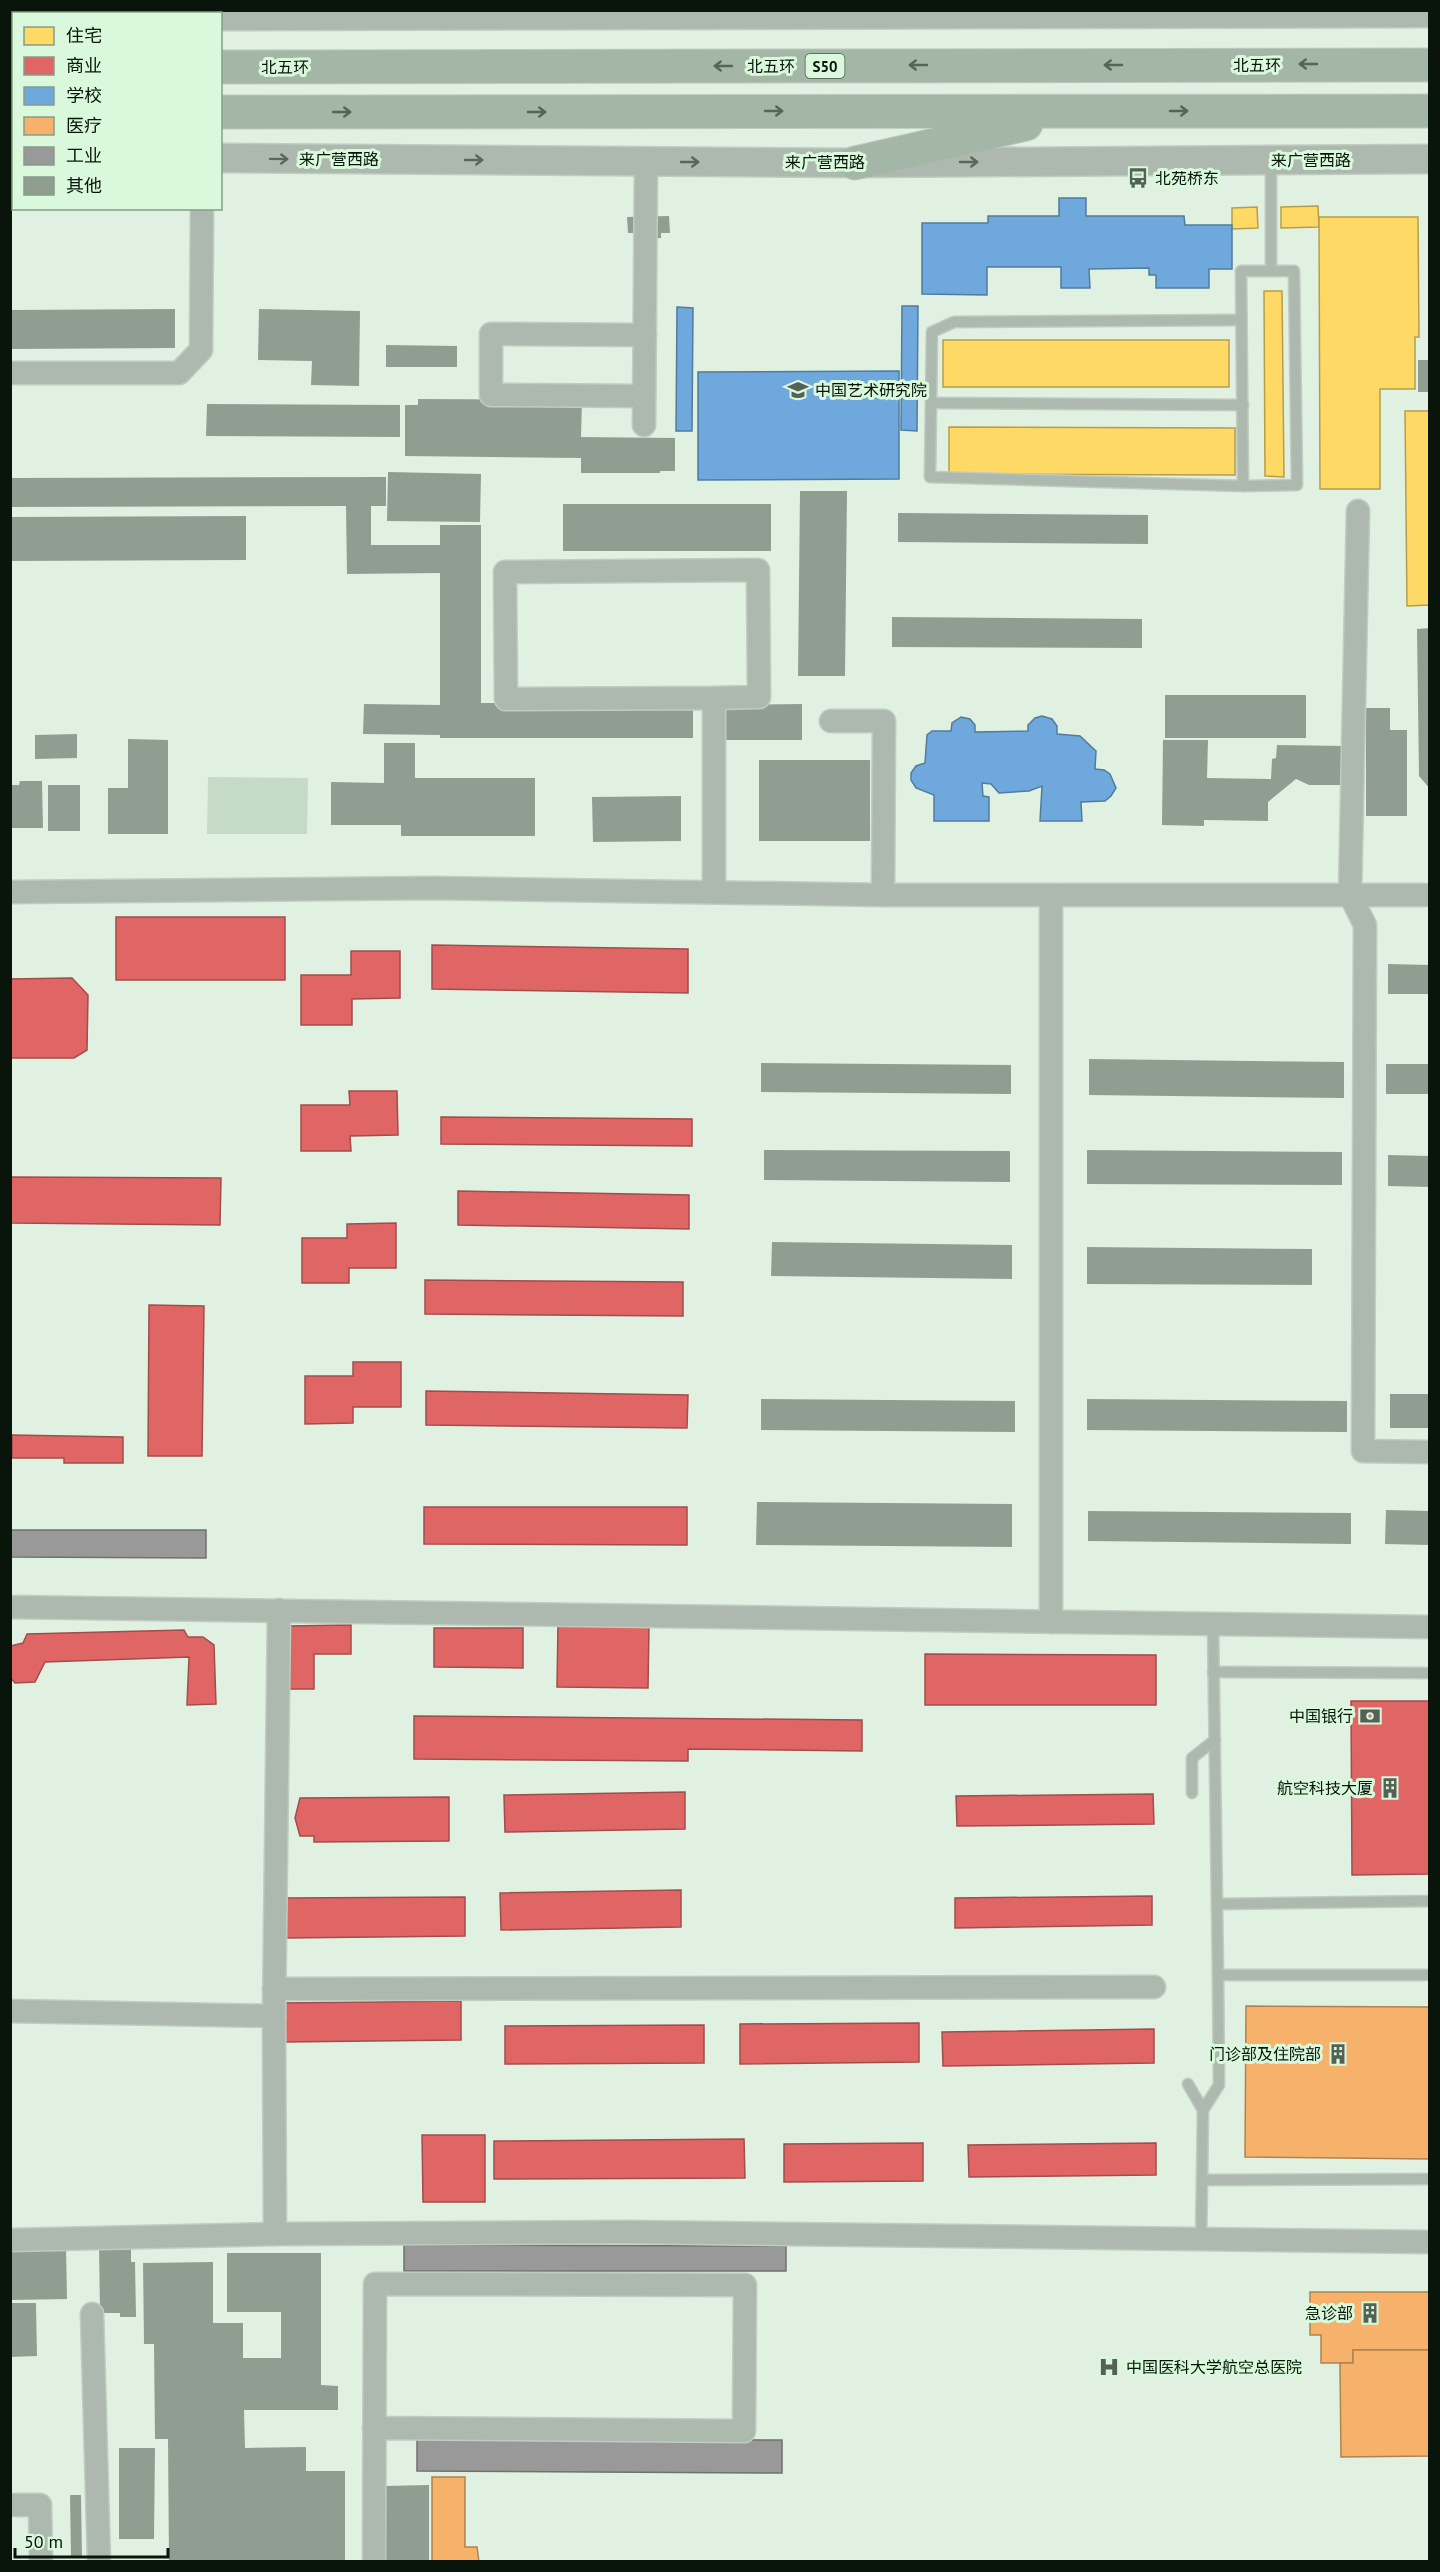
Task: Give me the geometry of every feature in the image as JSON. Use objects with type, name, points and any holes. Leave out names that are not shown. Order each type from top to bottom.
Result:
[{"type":"highway","points":[[1360,64],[1430,54]]},
{"type":"highway","name":"北五环","points":[[222,67],[1430,64]]},
{"type":"highway","points":[[855,163],[1086,111]]},
{"type":"highway","points":[[222,112],[1430,111]]},
{"type":"street","points":[[222,16],[1430,13]]},
{"type":"street","name":"来广营西路","points":[[222,158],[855,163],[1430,159]]},
{"type":"street","points":[[644,425],[646,161]]},
{"type":"street","points":[[10,373],[179,372],[201,350],[202,210]]},
{"type":"street","points":[[645,335],[491,334],[491,395],[645,396]]},
{"type":"street","points":[[1358,511],[1350,895],[1365,925],[1363,1451],[1430,1452]]},
{"type":"street","points":[[758,570],[759,697],[714,698],[506,699],[505,572],[758,570]]},
{"type":"street","points":[[714,698],[714,892]]},
{"type":"street","points":[[831,721],[884,721],[883,895]]},
{"type":"street","points":[[10,892],[434,888],[883,895],[1430,895]]},
{"type":"street","points":[[1051,895],[1051,1622]]},
{"type":"street","points":[[10,1607],[1430,1627]]},
{"type":"street","points":[[274,2234],[274,1989],[279,1610]]},
{"type":"street","points":[[274,1989],[1154,1987]]},
{"type":"street","points":[[10,2011],[274,2016]]},
{"type":"street","points":[[10,2240],[274,2234],[628,2232],[1430,2242]]},
{"type":"street","points":[[374,2428],[744,2431],[745,2285],[375,2284],[374,2428],[374,2562]]},
{"type":"street","points":[[92,2314],[99,2562]]},
{"type":"street","points":[[10,2505],[40,2505],[41,2562]]},
{"type":"lane","points":[[1271,160],[1272,271]]},
{"type":"lane","points":[[1241,320],[954,322],[932,332],[930,477],[1243,486],[1297,485],[1294,271],[1241,271],[1243,486]]},
{"type":"lane","points":[[931,402],[1242,405]]},
{"type":"lane","points":[[1203,2110],[1219,2085],[1213,1624]]},
{"type":"lane","points":[[1214,1672],[1430,1673]]},
{"type":"lane","points":[[1192,1793],[1192,1758],[1215,1740]]},
{"type":"lane","points":[[1217,1904],[1430,1901]]},
{"type":"lane","points":[[1218,1975],[1430,1975]]},
{"type":"lane","points":[[1188,2084],[1203,2110],[1201,2240]]},
{"type":"lane","points":[[1202,2180],[1430,2179]]},
{"type":"green space","points":[[208,777],[308,778],[307,834],[207,834]]},
{"type":"building: 住宅","points":[[1318,206],[1319,227],[1281,228],[1281,207]]},
{"type":"building: 住宅","points":[[1257,207],[1258,228],[1232,229],[1232,208]]},
{"type":"building: 住宅","points":[[1319,217],[1418,217],[1419,337],[1415,337],[1415,389],[1380,389],[1380,489],[1320,489]]},
{"type":"building: 住宅","points":[[1264,291],[1282,291],[1284,477],[1265,476]]},
{"type":"building: 住宅","points":[[943,340],[1229,340],[1229,387],[943,387]]},
{"type":"building: 住宅","points":[[1405,411],[1430,411],[1430,605],[1407,606]]},
{"type":"building: 住宅","points":[[949,427],[1235,428],[1235,475],[949,474]]},
{"type":"building: 商业","points":[[116,917],[285,917],[285,980],[116,980]]},
{"type":"building: 商业","points":[[432,945],[688,949],[688,993],[432,989]]},
{"type":"building: 商业","points":[[351,951],[400,951],[400,998],[352,999],[352,1025],[301,1025],[301,975],[351,975]]},
{"type":"building: 商业","points":[[72,978],[88,995],[87,1050],[74,1058],[10,1058],[10,979]]},
{"type":"building: 商业","points":[[349,1091],[397,1091],[398,1135],[350,1136],[351,1151],[301,1151],[301,1105],[350,1105]]},
{"type":"building: 商业","points":[[441,1117],[692,1119],[692,1146],[441,1144]]},
{"type":"building: 商业","points":[[10,1177],[221,1178],[220,1225],[10,1223]]},
{"type":"building: 商业","points":[[458,1191],[689,1195],[689,1229],[458,1225]]},
{"type":"building: 商业","points":[[396,1223],[396,1268],[349,1268],[349,1283],[302,1283],[302,1238],[347,1238],[347,1224]]},
{"type":"building: 商业","points":[[425,1280],[683,1282],[683,1316],[425,1314]]},
{"type":"building: 商业","points":[[149,1305],[204,1306],[202,1456],[148,1456]]},
{"type":"building: 商业","points":[[353,1362],[401,1362],[401,1407],[353,1407],[353,1423],[305,1424],[305,1376],[353,1376]]},
{"type":"building: 商业","points":[[426,1391],[688,1395],[687,1428],[426,1425]]},
{"type":"building: 商业","points":[[12,1435],[123,1437],[123,1463],[64,1463],[64,1458],[12,1458]]},
{"type":"building: 商业","points":[[424,1507],[687,1507],[687,1545],[424,1544]]},
{"type":"building: 商业","points":[[351,1625],[351,1654],[314,1654],[314,1689],[287,1689],[287,1626]]},
{"type":"building: 商业","points":[[558,1625],[649,1626],[648,1688],[557,1687]]},
{"type":"building: 商业","points":[[434,1628],[523,1628],[523,1668],[434,1667]]},
{"type":"building: 商业","points":[[184,1630],[188,1637],[203,1637],[214,1645],[216,1704],[187,1705],[189,1657],[45,1662],[35,1682],[15,1683],[10,1677],[10,1646],[23,1643],[27,1634]]},
{"type":"building: 商业","points":[[925,1654],[1156,1655],[1156,1705],[925,1705]]},
{"type":"building: 商业","name":"航空科技大厦","points":[[1351,1701],[1430,1701],[1430,1874],[1352,1875]]},
{"type":"building: 商业","points":[[414,1716],[862,1720],[862,1751],[688,1749],[688,1761],[414,1759]]},
{"type":"building: 商业","points":[[685,1792],[685,1829],[505,1832],[504,1795]]},
{"type":"building: 商业","points":[[1153,1794],[1154,1824],[957,1826],[956,1796]]},
{"type":"building: 商业","points":[[449,1797],[449,1841],[314,1842],[314,1836],[300,1836],[295,1818],[300,1798]]},
{"type":"building: 商业","points":[[681,1890],[681,1927],[501,1930],[500,1893]]},
{"type":"building: 商业","points":[[1152,1896],[1152,1925],[955,1928],[955,1898]]},
{"type":"building: 商业","points":[[465,1897],[465,1936],[286,1938],[286,1898]]},
{"type":"building: 商业","points":[[461,2001],[461,2040],[283,2042],[282,2003]]},
{"type":"building: 商业","points":[[919,2023],[919,2062],[740,2064],[740,2024]]},
{"type":"building: 商业","points":[[704,2025],[704,2063],[505,2064],[505,2026]]},
{"type":"building: 商业","points":[[1154,2029],[1154,2063],[943,2066],[942,2032]]},
{"type":"building: 商业","points":[[422,2135],[485,2135],[485,2202],[423,2202]]},
{"type":"building: 商业","points":[[744,2139],[745,2178],[494,2179],[494,2141]]},
{"type":"building: 商业","points":[[923,2143],[923,2181],[784,2182],[784,2144]]},
{"type":"building: 商业","points":[[1156,2143],[1156,2175],[969,2177],[968,2145]]},
{"type":"building: 学校","points":[[1059,198],[1086,198],[1086,216],[1184,216],[1185,225],[1232,225],[1232,269],[1209,269],[1209,288],[1156,288],[1156,275],[1149,275],[1149,268],[1089,269],[1090,288],[1061,288],[1061,267],[987,267],[987,295],[922,294],[922,223],[988,223],[988,216],[1059,216]]},
{"type":"building: 学校","points":[[902,306],[918,306],[917,431],[901,430]]},
{"type":"building: 学校","points":[[677,307],[693,308],[692,431],[676,431]]},
{"type":"building: 学校","points":[[899,371],[899,479],[698,480],[698,372]]},
{"type":"building: 学校","points":[[1042,716],[1052,719],[1057,726],[1057,734],[1080,736],[1096,751],[1095,769],[1104,770],[1110,774],[1116,788],[1105,801],[1081,802],[1082,821],[1040,821],[1042,786],[1029,791],[999,793],[991,784],[982,783],[983,796],[989,797],[989,821],[934,821],[934,795],[916,788],[911,780],[911,773],[916,766],[925,763],[927,735],[932,731],[951,731],[952,723],[961,717],[970,719],[975,725],[975,732],[1028,731],[1028,725],[1035,718]]},
{"type":"building: 医疗","name":"门诊部及住院部","points":[[1246,2006],[1430,2007],[1430,2159],[1245,2157]]},
{"type":"building: 医疗","name":"急诊部","points":[[1310,2292],[1430,2292],[1430,2350],[1353,2350],[1353,2363],[1321,2363],[1321,2335],[1310,2335]]},
{"type":"building: 医疗","points":[[1353,2350],[1430,2350],[1430,2456],[1341,2457],[1340,2363],[1353,2363]]},
{"type":"building: 医疗","points":[[432,2477],[465,2477],[465,2547],[477,2547],[479,2562],[432,2562]]},
{"type":"building: 工业","points":[[10,1530],[206,1530],[206,1558],[10,1557]]},
{"type":"building: 工业","points":[[404,2245],[786,2246],[786,2271],[404,2271]]},
{"type":"building: 工业","points":[[417,2438],[782,2440],[782,2473],[417,2471]]},
{"type":"building: 其他","points":[[669,216],[670,233],[661,233],[661,238],[639,239],[639,233],[628,233],[627,217]]},
{"type":"building: 其他","points":[[175,309],[175,348],[10,349],[10,310]]},
{"type":"building: 其他","points":[[259,309],[360,311],[359,386],[311,385],[312,361],[258,360]]},
{"type":"building: 其他","points":[[386,345],[457,346],[457,367],[386,367]]},
{"type":"building: 其他","points":[[1418,360],[1430,360],[1430,392],[1418,392]]},
{"type":"building: 其他","points":[[418,399],[582,400],[581,437],[675,438],[675,471],[581,473],[581,458],[405,456],[405,405],[418,405]]},
{"type":"building: 其他","points":[[207,404],[400,405],[400,437],[206,436]]},
{"type":"building: 其他","points":[[388,472],[481,474],[480,522],[387,521]]},
{"type":"building: 其他","points":[[386,477],[386,506],[371,506],[371,545],[440,545],[440,525],[481,525],[481,703],[693,703],[693,738],[440,738],[440,735],[363,734],[364,704],[440,705],[440,573],[347,574],[346,506],[10,507],[10,478]]},
{"type":"building: 其他","points":[[800,491],[847,491],[845,676],[798,676]]},
{"type":"building: 其他","points":[[563,504],[771,504],[771,551],[563,551]]},
{"type":"building: 其他","points":[[898,513],[1148,515],[1148,544],[898,542]]},
{"type":"building: 其他","points":[[246,516],[246,560],[10,561],[10,517]]},
{"type":"building: 其他","points":[[892,617],[1142,619],[1142,648],[892,647]]},
{"type":"building: 其他","points":[[1430,628],[1430,789],[1419,776],[1417,629]]},
{"type":"building: 其他","points":[[1165,695],[1306,695],[1306,738],[1165,738]]},
{"type":"building: 其他","points":[[802,704],[802,740],[723,740],[723,705]]},
{"type":"building: 其他","points":[[1366,708],[1390,708],[1390,730],[1407,730],[1407,816],[1366,816]]},
{"type":"building: 其他","points":[[77,734],[77,758],[35,759],[35,735]]},
{"type":"building: 其他","points":[[128,739],[168,740],[168,834],[108,834],[108,788],[128,788]]},
{"type":"building: 其他","points":[[1163,740],[1208,740],[1207,778],[1271,779],[1272,759],[1276,758],[1277,745],[1346,746],[1346,785],[1309,785],[1296,779],[1268,802],[1268,821],[1204,820],[1204,826],[1162,825]]},
{"type":"building: 其他","points":[[384,743],[415,743],[415,778],[535,778],[535,836],[401,836],[401,825],[331,825],[331,782],[384,783]]},
{"type":"building: 其他","points":[[759,760],[870,760],[870,841],[759,841]]},
{"type":"building: 其他","points":[[20,781],[42,781],[43,828],[10,828],[10,785],[19,785]]},
{"type":"building: 其他","points":[[48,785],[80,785],[80,831],[48,831]]},
{"type":"building: 其他","points":[[681,796],[681,841],[593,842],[592,797]]},
{"type":"building: 其他","points":[[1388,964],[1430,965],[1430,994],[1388,994]]},
{"type":"building: 其他","points":[[1089,1059],[1344,1062],[1344,1098],[1089,1095]]},
{"type":"building: 其他","points":[[761,1063],[1011,1065],[1011,1094],[761,1092]]},
{"type":"building: 其他","points":[[1386,1064],[1430,1064],[1430,1094],[1386,1094]]},
{"type":"building: 其他","points":[[764,1150],[1010,1151],[1010,1182],[764,1180]]},
{"type":"building: 其他","points":[[1087,1150],[1342,1152],[1342,1185],[1087,1184]]},
{"type":"building: 其他","points":[[1388,1155],[1430,1156],[1430,1187],[1388,1186]]},
{"type":"building: 其他","points":[[772,1242],[1012,1245],[1012,1279],[771,1276]]},
{"type":"building: 其他","points":[[1087,1247],[1312,1249],[1312,1285],[1087,1284]]},
{"type":"building: 其他","points":[[1390,1394],[1430,1394],[1430,1428],[1390,1428]]},
{"type":"building: 其他","points":[[761,1399],[1015,1401],[1015,1432],[761,1430]]},
{"type":"building: 其他","points":[[1087,1399],[1347,1401],[1347,1432],[1087,1430]]},
{"type":"building: 其他","points":[[757,1502],[1012,1504],[1012,1547],[756,1545]]},
{"type":"building: 其他","points":[[1386,1510],[1430,1511],[1430,1545],[1385,1544]]},
{"type":"building: 其他","points":[[1088,1511],[1351,1513],[1351,1544],[1088,1541]]},
{"type":"building: 其他","points":[[99,2246],[131,2246],[131,2262],[135,2262],[136,2317],[120,2317],[120,2313],[100,2313]]},
{"type":"building: 其他","points":[[66,2247],[67,2299],[10,2300],[10,2248]]},
{"type":"building: 其他","points":[[227,2253],[321,2253],[321,2385],[338,2386],[338,2410],[244,2410],[245,2448],[306,2447],[306,2471],[345,2471],[345,2562],[169,2562],[168,2439],[155,2439],[154,2344],[144,2344],[143,2263],[213,2262],[213,2323],[243,2323],[243,2358],[281,2358],[281,2312],[227,2312]]},
{"type":"building: 其他","points":[[10,2303],[36,2303],[37,2356],[10,2357]]},
{"type":"building: 其他","points":[[119,2448],[155,2448],[154,2539],[119,2539]]},
{"type":"building: 其他","points":[[429,2485],[429,2562],[385,2562],[385,2486]]},
{"type":"building: 其他","points":[[70,2495],[81,2495],[82,2558],[71,2558]]},
{"type":"place","name":"北苑桥东","points":[[1138,178]]},
{"type":"place","name":"中国艺术研究院","points":[[798,390]]},
{"type":"place","name":"中国银行","points":[[1370,1716]]},
{"type":"place","name":"航空科技大厦","points":[[1390,1788]]},
{"type":"place","name":"门诊部及住院部","points":[[1338,2054]]},
{"type":"place","name":"急诊部","points":[[1370,2313]]},
{"type":"place","name":"中国医科大学航空总医院","points":[[1109,2367]]}]
